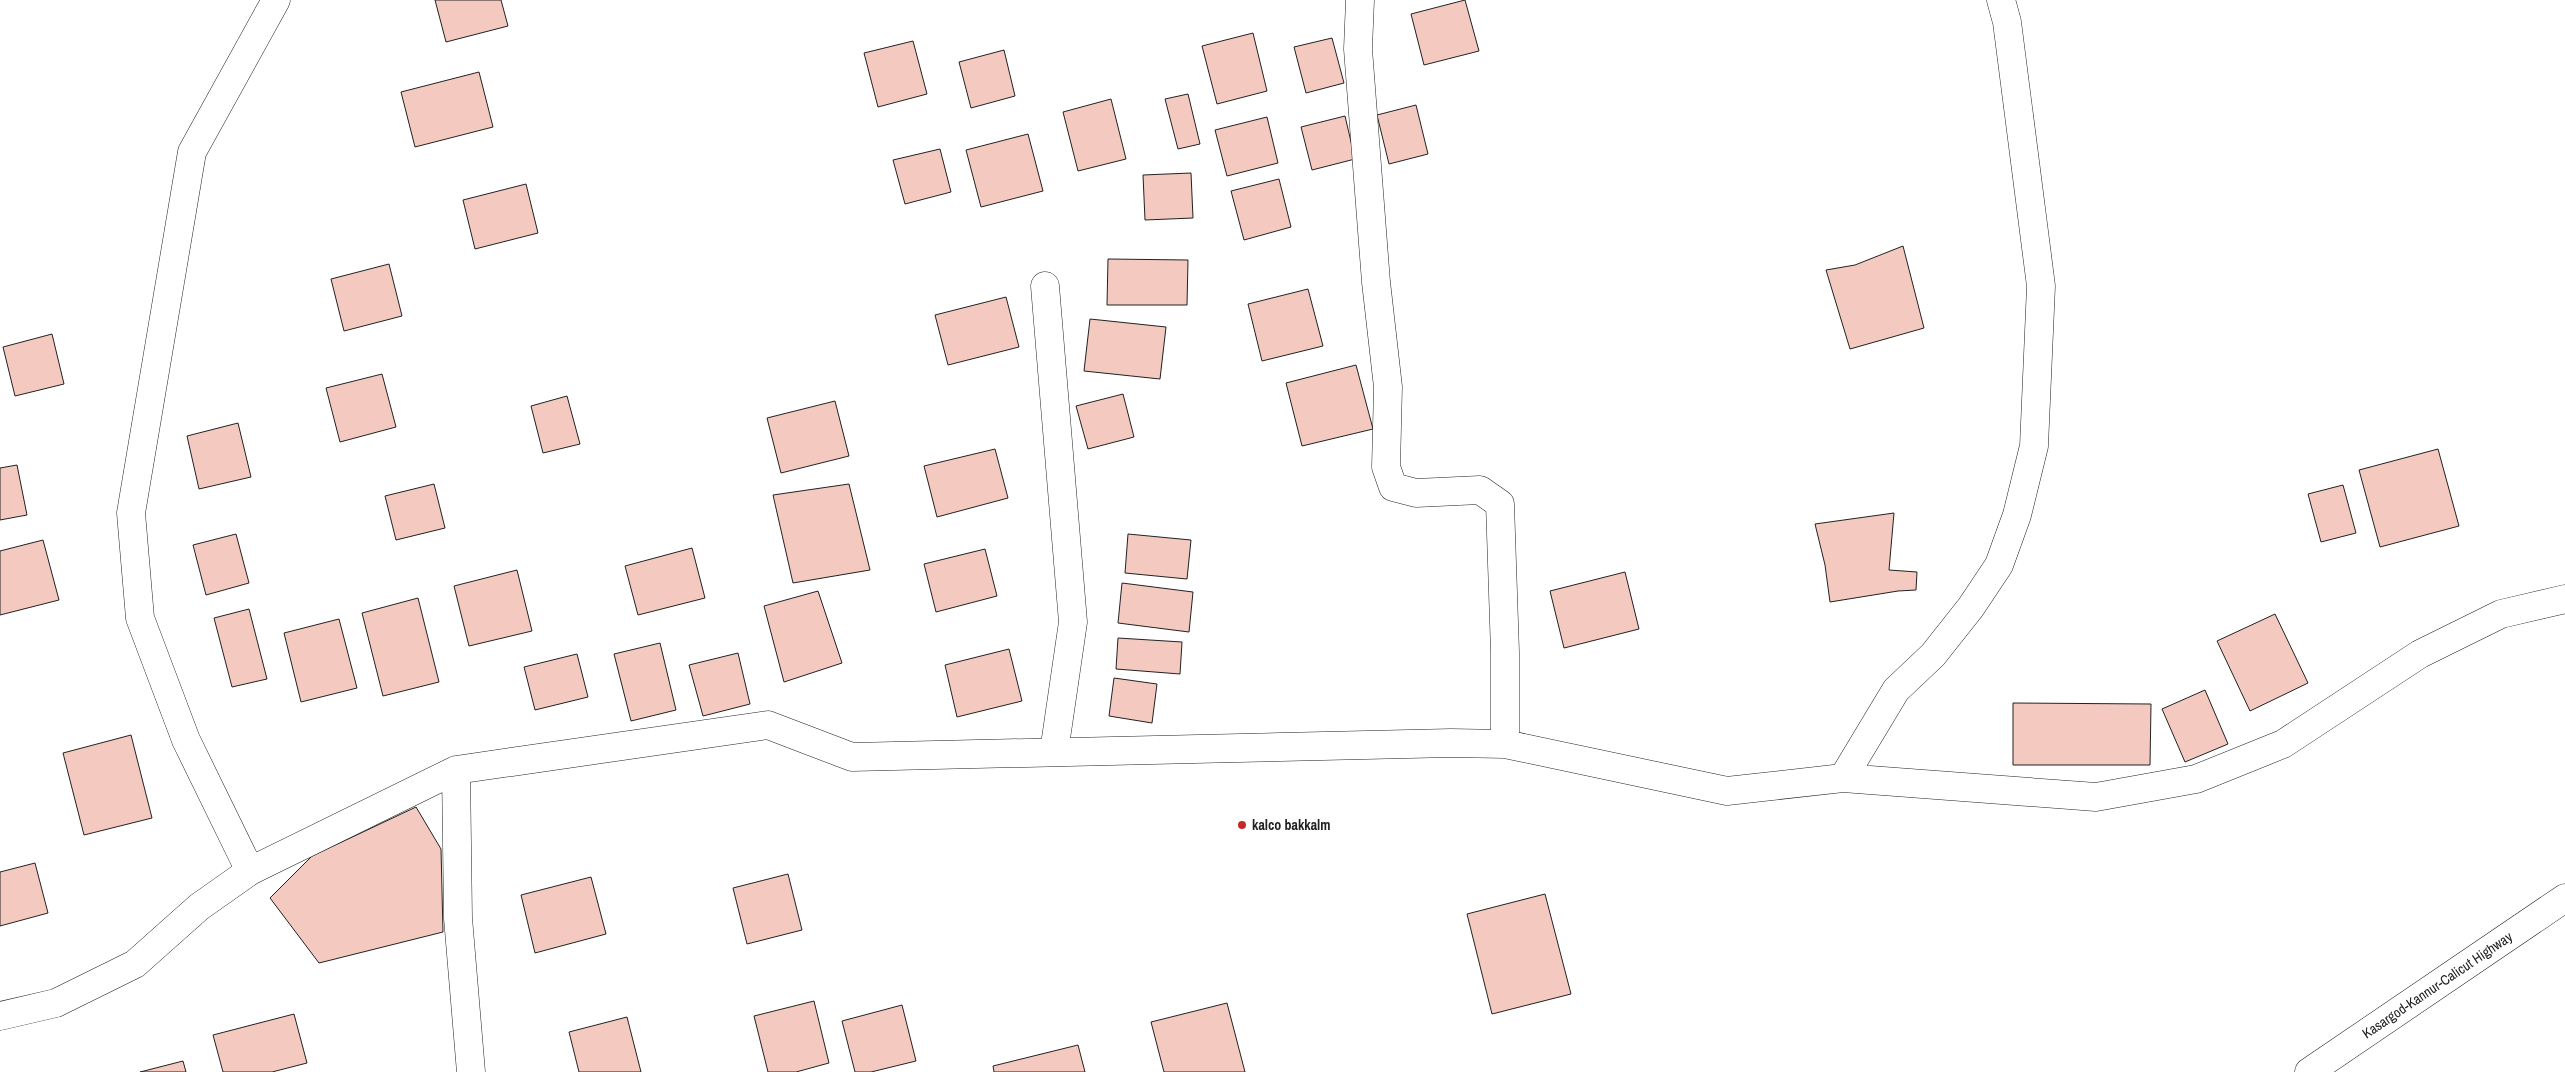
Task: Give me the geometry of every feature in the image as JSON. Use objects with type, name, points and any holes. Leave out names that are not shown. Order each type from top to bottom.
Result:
[{"type":"main road","points":[[250,871],[186,740],[140,618],[131,513],[192,152],[276,0]]},
{"type":"main road","points":[[1360,0],[1358,49],[1376,282],[1388,387],[1386,467],[1393,487],[1416,494],[1480,490],[1500,504],[1505,652],[1505,744]]},
{"type":"main road","points":[[1843,778],[1896,690],[1933,655],[1971,607],[1999,566],[2017,515],[2034,446],[2041,286],[2007,22],[2001,0]]},
{"type":"main road","points":[[1045,286],[1073,622],[1054,752]]},
{"type":"main road","points":[[0,1016],[56,1003],[135,964],[199,907],[250,871],[456,770],[768,725],[852,756],[1450,743],[1505,744],[1727,791],[1843,778],[2096,797],[2196,779],[2283,744],[2420,654],[2501,614],[2565,599]]},
{"type":"main road","points":[[456,770],[458,918],[471,1072]]},
{"type":"main road","name":"Kasargod-Kannur-Calicut Highway","points":[[2309,1072],[2565,898]]},
{"type":"building","points":[[435,0],[501,0],[508,26],[446,42]]},
{"type":"building","points":[[1465,0],[1479,51],[1424,65],[1411,14]]},
{"type":"building","points":[[1253,33],[1267,91],[1217,104],[1202,46]]},
{"type":"building","points":[[1332,38],[1344,83],[1306,93],[1294,47]]},
{"type":"building","points":[[913,41],[927,94],[878,107],[864,53]]},
{"type":"building","points":[[1004,50],[1015,96],[971,108],[959,62]]},
{"type":"building","points":[[479,72],[493,127],[415,147],[401,92]]},
{"type":"building","points":[[1188,94],[1200,144],[1178,149],[1165,99]]},
{"type":"building","points":[[1111,99],[1126,159],[1078,171],[1063,112]]},
{"type":"building","points":[[1416,105],[1428,154],[1389,164],[1377,115]]},
{"type":"building","points":[[1345,116],[1355,159],[1312,170],[1301,127]]},
{"type":"building","points":[[1267,117],[1278,163],[1227,176],[1215,130]]},
{"type":"building","points":[[1028,134],[1043,191],[981,207],[966,150]]},
{"type":"building","points":[[940,149],[951,192],[905,204],[893,160]]},
{"type":"building","points":[[1191,173],[1193,218],[1145,220],[1143,175]]},
{"type":"building","points":[[1279,179],[1291,227],[1244,240],[1231,191]]},
{"type":"building","points":[[526,184],[538,233],[475,249],[463,200]]},
{"type":"building","points":[[1903,246],[1924,328],[1850,349],[1826,270],[1855,265]]},
{"type":"building","points":[[1108,259],[1188,260],[1187,305],[1107,305]]},
{"type":"building","points":[[389,264],[402,316],[344,331],[331,279]]},
{"type":"building","points":[[1308,289],[1323,346],[1262,361],[1248,304]]},
{"type":"building","points":[[1006,297],[1019,347],[948,365],[935,315]]},
{"type":"building","points":[[1090,319],[1166,327],[1160,379],[1084,371]]},
{"type":"building","points":[[52,334],[64,384],[15,396],[3,347]]},
{"type":"building","points":[[1356,365],[1373,429],[1302,446],[1286,383]]},
{"type":"building","points":[[382,374],[396,427],[340,442],[326,388]]},
{"type":"building","points":[[1123,394],[1134,437],[1088,449],[1076,406]]},
{"type":"building","points":[[567,396],[580,444],[543,453],[531,406]]},
{"type":"building","points":[[835,401],[849,456],[781,473],[767,418]]},
{"type":"building","points":[[238,423],[251,477],[199,489],[187,436]]},
{"type":"building","points":[[995,449],[1008,498],[937,517],[924,466]]},
{"type":"building","points":[[2438,449],[2459,526],[2380,547],[2359,470]]},
{"type":"building","points":[[17,465],[27,515],[0,520],[0,468]]},
{"type":"building","points":[[434,484],[445,528],[396,540],[385,496]]},
{"type":"building","points":[[849,484],[870,570],[793,583],[773,495]]},
{"type":"building","points":[[2343,485],[2356,533],[2321,542],[2308,494]]},
{"type":"building","points":[[1894,513],[1889,570],[1917,572],[1916,590],[1830,602],[1825,565],[1815,524]]},
{"type":"building","points":[[236,534],[249,583],[206,595],[193,545]]},
{"type":"building","points":[[1128,534],[1191,540],[1187,579],[1125,573]]},
{"type":"building","points":[[43,540],[59,600],[0,615],[0,551]]},
{"type":"building","points":[[692,548],[705,598],[638,615],[625,566]]},
{"type":"building","points":[[985,549],[997,596],[936,612],[924,564]]},
{"type":"building","points":[[517,570],[532,631],[469,646],[454,586]]},
{"type":"building","points":[[1625,572],[1639,629],[1564,648],[1550,591]]},
{"type":"building","points":[[1122,583],[1193,592],[1189,632],[1118,623]]},
{"type":"building","points":[[818,591],[842,663],[784,682],[764,606]]},
{"type":"building","points":[[418,598],[439,682],[383,696],[362,613]]},
{"type":"building","points":[[249,609],[267,679],[232,687],[214,618]]},
{"type":"building","points":[[2275,614],[2308,683],[2250,711],[2217,641]]},
{"type":"building","points":[[339,619],[357,688],[301,702],[284,633]]},
{"type":"building","points":[[1118,638],[1182,642],[1180,674],[1116,669]]},
{"type":"building","points":[[660,643],[676,710],[631,721],[614,654]]},
{"type":"building","points":[[1009,649],[1022,701],[957,717],[945,665]]},
{"type":"building","points":[[738,653],[750,704],[703,716],[689,665]]},
{"type":"building","points":[[577,654],[588,697],[535,710],[524,667]]},
{"type":"building","points":[[1114,678],[1157,684],[1152,723],[1109,716]]},
{"type":"building","points":[[2205,690],[2228,744],[2185,762],[2162,709]]},
{"type":"building","points":[[2013,703],[2151,704],[2150,765],[2013,765]]},
{"type":"building","points":[[131,735],[152,818],[84,835],[63,753]]},
{"type":"building","points":[[416,807],[441,849],[443,932],[319,963],[270,898],[312,856]]},
{"type":"building","points":[[35,863],[48,913],[0,926],[0,872]]},
{"type":"building","points":[[788,874],[802,930],[747,944],[733,888]]},
{"type":"building","points":[[591,877],[606,934],[535,953],[521,895]]},
{"type":"building","points":[[1545,894],[1571,994],[1492,1014],[1467,914]]},
{"type":"building","points":[[814,1001],[829,1063],[796,1072],[768,1072],[754,1016]]},
{"type":"building","points":[[1227,1003],[1245,1072],[1164,1072],[1151,1022]]},
{"type":"building","points":[[902,1005],[916,1061],[871,1072],[855,1072],[842,1021]]},
{"type":"building","points":[[294,1014],[307,1063],[272,1072],[223,1072],[213,1035]]},
{"type":"building","points":[[627,1017],[641,1072],[579,1072],[569,1032]]},
{"type":"building","points":[[1078,1045],[1085,1072],[994,1072],[993,1066]]},
{"type":"building","points":[[183,1061],[186,1072],[140,1072]]},
{"type":"place","name":"kalco bakkalm","points":[[1242,825]]}]
